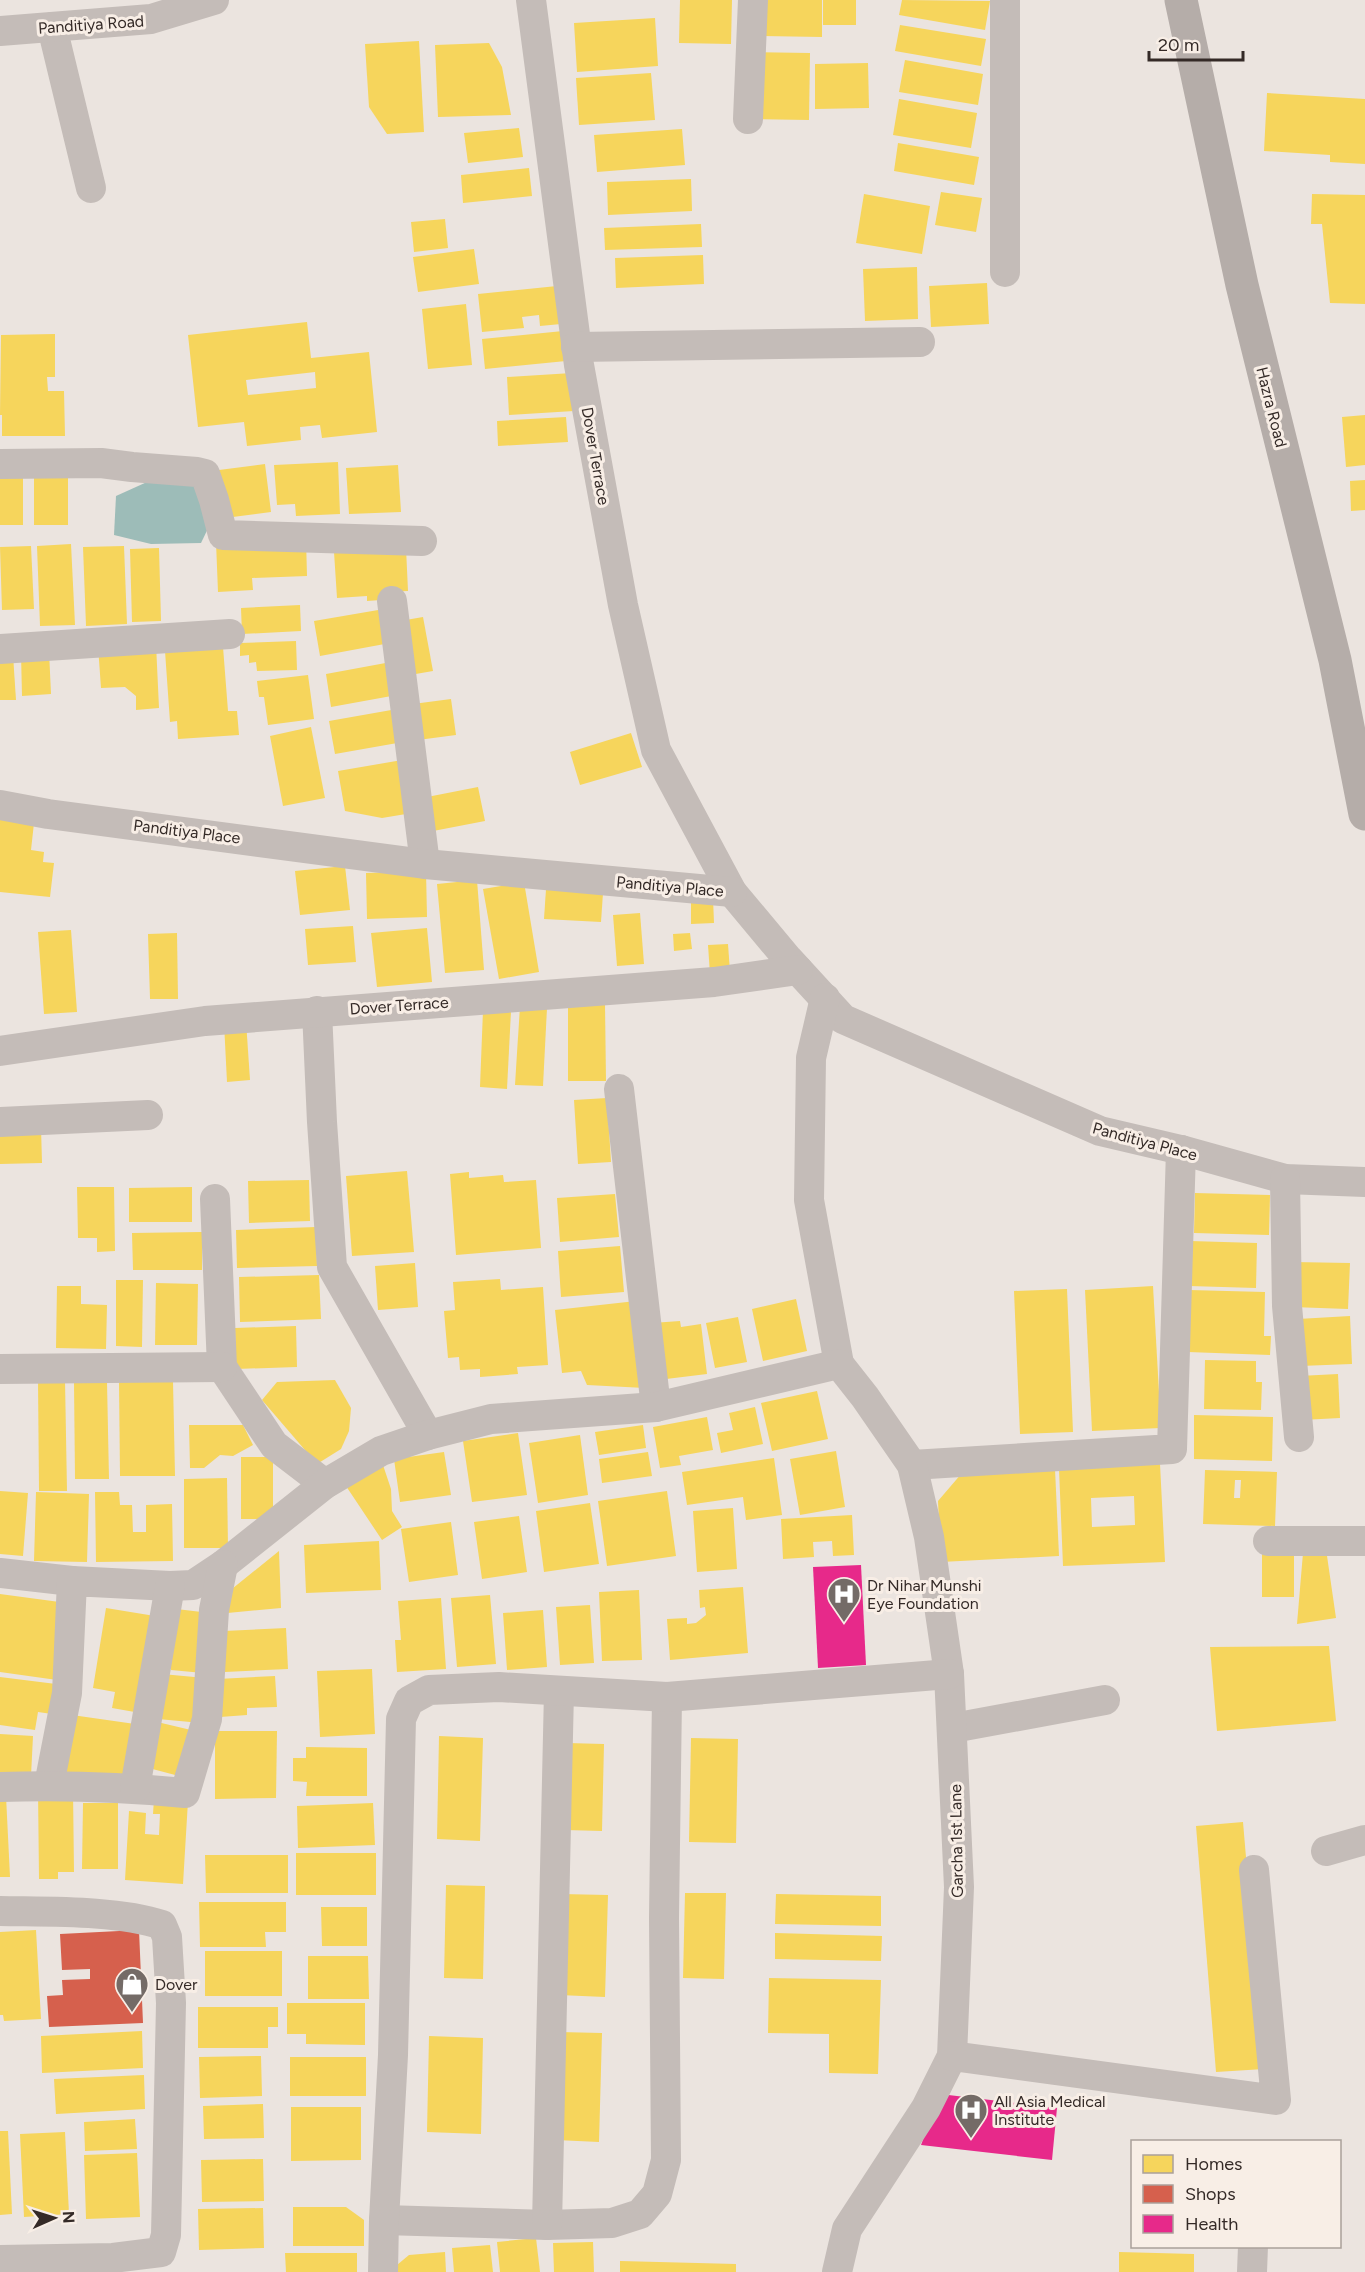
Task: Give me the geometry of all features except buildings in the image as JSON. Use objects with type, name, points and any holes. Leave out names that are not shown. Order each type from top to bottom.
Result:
[{"type":"main road","name":"Hazra Road","points":[[1181,0],[1242,285],[1335,660],[1365,814]]},
{"type":"street","name":"Panditiya Road","points":[[0,31],[151,20],[214,0]]},
{"type":"street","name":"Dover Terrace","points":[[531,0],[576,346],[623,605],[657,750],[732,892]]},
{"type":"street","points":[[748,119],[753,0]]},
{"type":"street","points":[[1005,0],[1005,272]]},
{"type":"street","points":[[52,27],[91,188]]},
{"type":"street","points":[[576,346],[920,342]]},
{"type":"street","points":[[0,464],[101,463],[205,474],[223,535],[422,541]]},
{"type":"street","points":[[392,601],[425,864]]},
{"type":"street","points":[[0,649],[230,634]]},
{"type":"street","name":"Panditiya Place","points":[[0,805],[48,814],[425,864],[732,892],[843,1019],[1100,1131],[1181,1150],[1286,1179],[1365,1182]]},
{"type":"street","name":"Dover Terrace","points":[[0,1051],[205,1021],[714,982],[798,970]]},
{"type":"street","points":[[0,1573],[72,1581],[193,1585],[223,1565],[325,1484],[381,1451],[428,1435],[491,1419],[656,1407],[839,1364],[809,1200],[811,1058],[825,998]]},
{"type":"street","points":[[317,1011],[332,1267],[428,1435]]},
{"type":"street","points":[[619,1089],[656,1407]]},
{"type":"street","points":[[0,1122],[148,1115]]},
{"type":"street","points":[[912,1465],[1172,1449],[1181,1150]]},
{"type":"street","points":[[1286,1179],[1287,1306],[1299,1437]]},
{"type":"street","points":[[215,1199],[222,1367],[274,1445],[325,1484]]},
{"type":"street","name":"Garcha 1st Lane","points":[[837,2272],[847,2229],[926,2108],[952,2056],[959,1887],[949,1674],[929,1537],[912,1465],[866,1396],[839,1364]]},
{"type":"street","points":[[0,1368],[222,1367]]},
{"type":"street","points":[[1268,1541],[1365,1541]]},
{"type":"street","points":[[0,1787],[49,1785],[135,1788],[185,1793],[207,1719],[214,1610],[223,1565]]},
{"type":"street","points":[[49,1785],[67,1693],[72,1581]]},
{"type":"street","points":[[135,1788],[170,1586]]},
{"type":"street","points":[[383,2272],[393,2055],[401,1719],[409,1701],[429,1690],[499,1687],[667,1697],[949,1674]]},
{"type":"street","points":[[547,2225],[559,1691]]},
{"type":"street","points":[[384,2220],[547,2225],[612,2223],[640,2214],[657,2194],[666,2160],[664,1918],[667,1697]]},
{"type":"street","points":[[953,1728],[1105,1700]]},
{"type":"street","points":[[1326,1851],[1365,1840]]},
{"type":"street","points":[[952,2056],[1276,2100],[1254,1870]]},
{"type":"street","points":[[0,1911],[133,1918],[162,1925],[167,1937],[171,2003],[166,2235],[161,2252],[113,2258],[0,2260]]},
{"type":"street","points":[[1252,2272],[1253,2248]]},
{"type":"water","points":[[147,482],[204,483],[214,516],[201,543],[151,544],[114,535],[116,496]]},
{"type":"place","name":"Dr Nihar Munshi Eye Foundation","points":[[844,1623]]},
{"type":"place","name":"Dover","points":[[132,2013]]},
{"type":"place","name":"All Asia Medical Institute","points":[[971,2139]]}]
